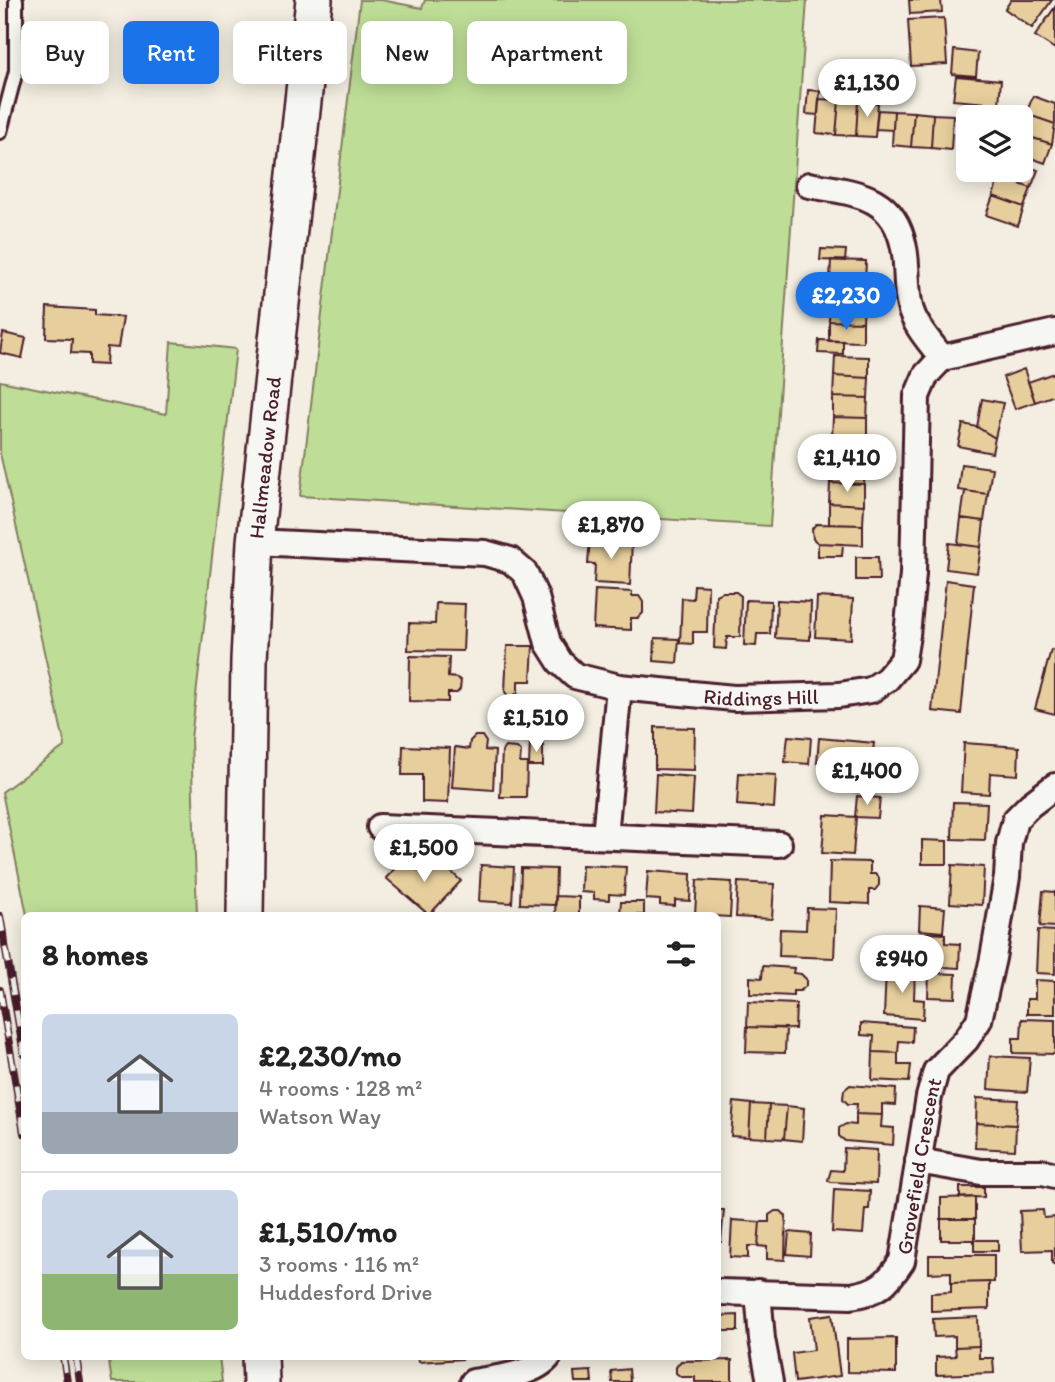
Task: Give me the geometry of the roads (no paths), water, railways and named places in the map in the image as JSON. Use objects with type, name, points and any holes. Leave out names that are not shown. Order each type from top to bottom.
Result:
[{"type":"street","name":"Hallmeadow Road","points":[[245,912],[249,660],[255,542],[314,0]]},
{"type":"street","points":[[809,185],[850,192],[878,202],[896,221],[904,248],[910,310],[942,358],[1055,332]]},
{"type":"street","name":"Riddings Hill","points":[[255,542],[485,553],[510,560],[525,573],[536,597],[548,643],[560,662],[575,676],[619,687],[734,698],[839,695],[871,690],[887,679],[903,660],[913,574],[917,396],[926,375],[942,358]]},
{"type":"street","points":[[605,836],[619,687]]},
{"type":"street","name":"Grovefield Crescent","points":[[721,1292],[851,1296],[869,1293],[889,1281],[902,1261],[929,1097],[936,1071],[966,1040],[979,1020],[993,958],[1007,877],[1009,844],[1015,820],[1055,786]]},
{"type":"street","points":[[380,827],[779,844]]},
{"type":"street","points":[[918,1161],[981,1172],[1043,1172],[1055,1175]]},
{"type":"street","points":[[758,1292],[762,1339],[771,1382]]},
{"type":"street","points":[[260,1360],[261,1382]]},
{"type":"street","points":[[473,1382],[519,1374],[546,1360]]},
{"type":"lane","points":[[0,132],[16,71],[16,0]]},
{"type":"railway","points":[[0,916],[21,1037]]},
{"type":"railway","points":[[0,990],[21,1115]]},
{"type":"railway","points":[[64,1360],[67,1382]]},
{"type":"railway","points":[[77,1360],[80,1382]]}]
